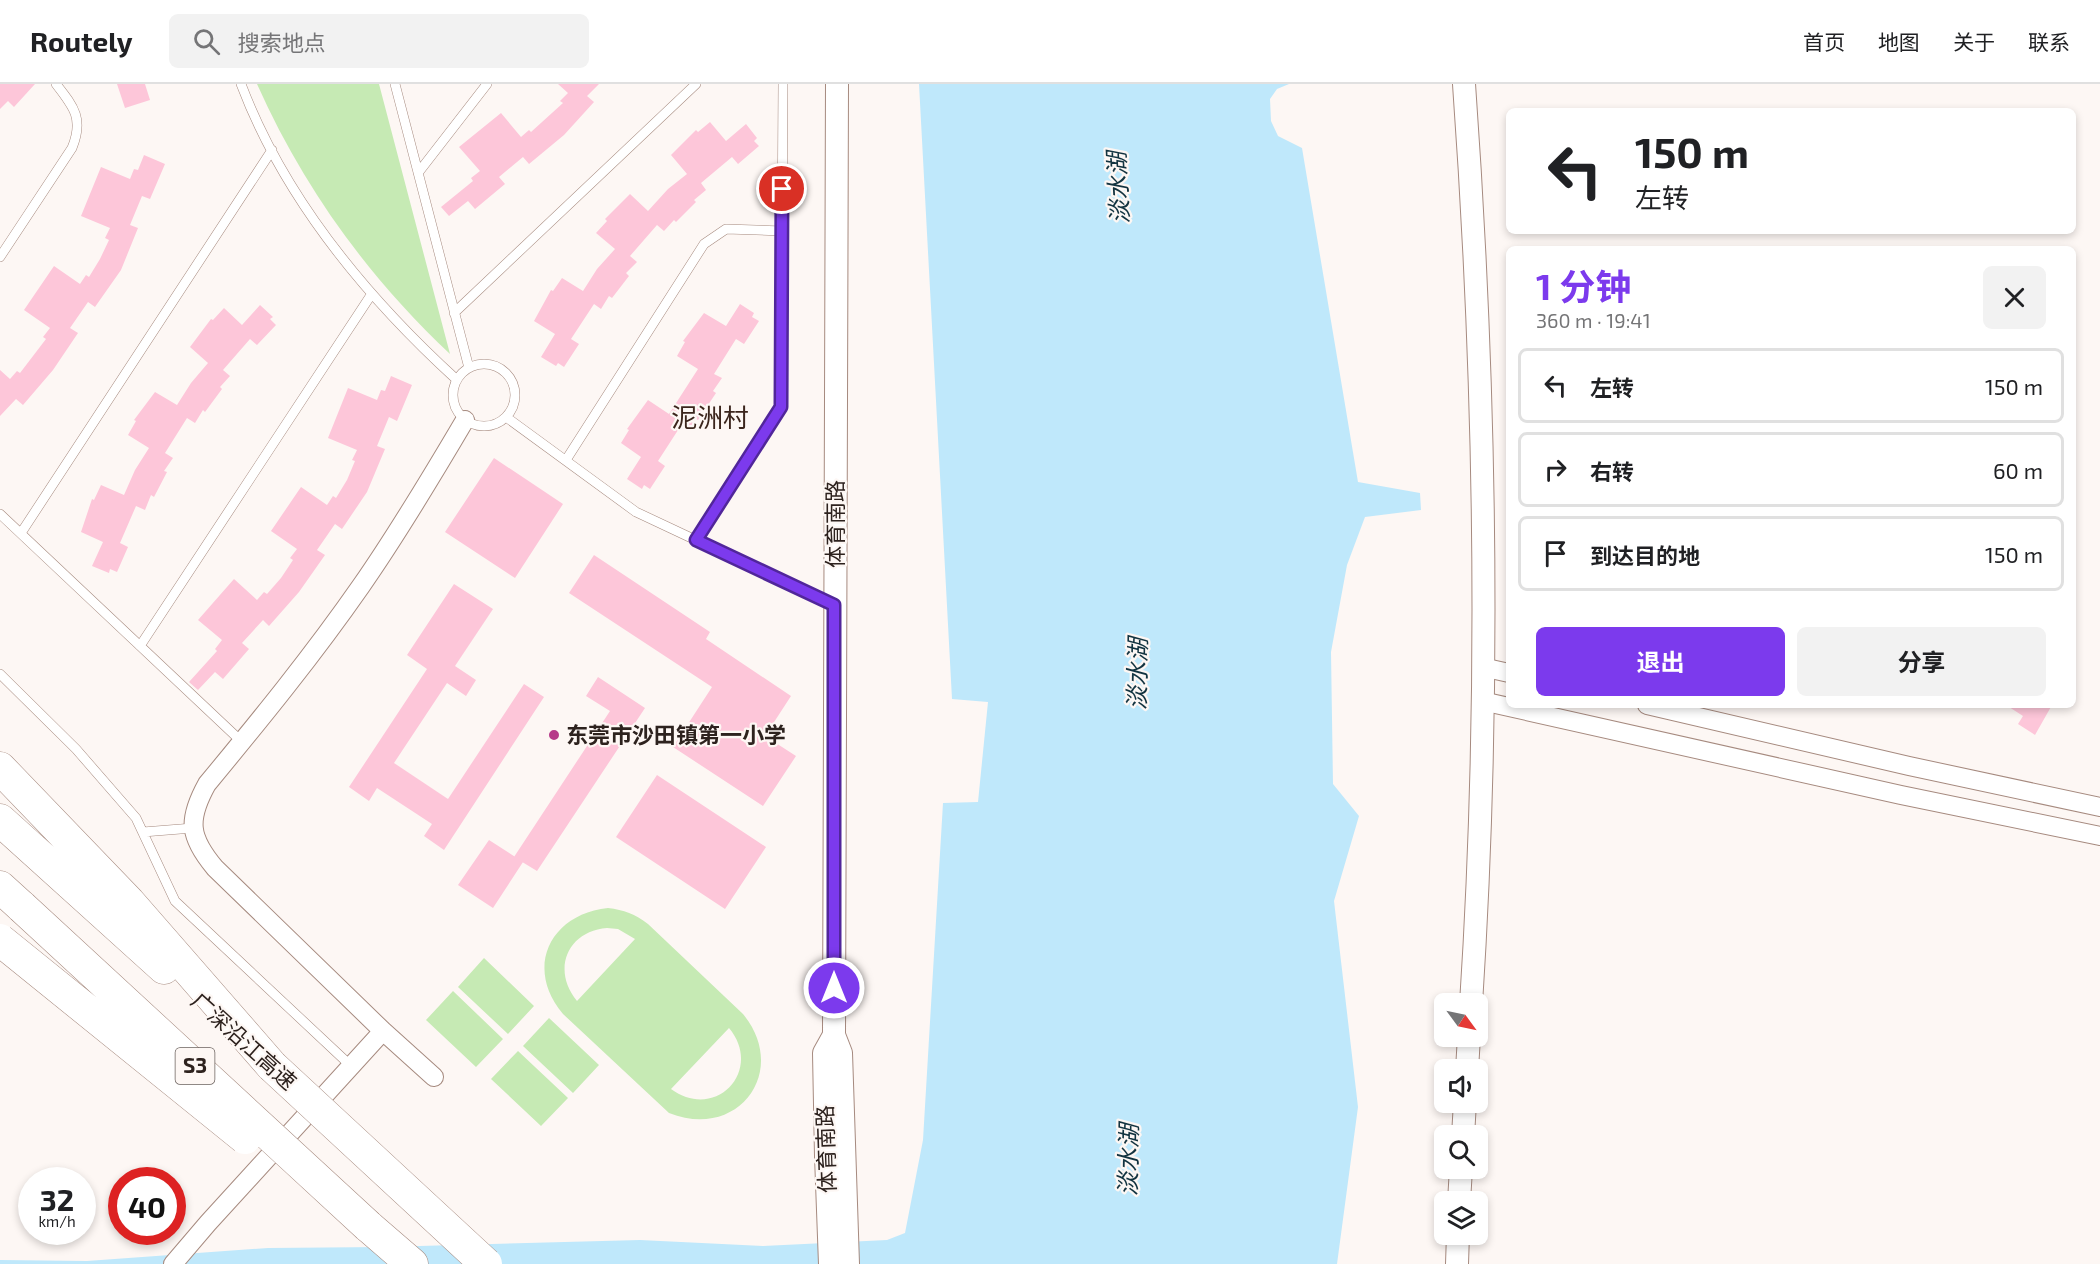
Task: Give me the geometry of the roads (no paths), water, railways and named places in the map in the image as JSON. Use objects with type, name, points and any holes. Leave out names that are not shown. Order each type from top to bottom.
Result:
[{"type":"highway","points":[[0,768],[129,902],[272,1066]]},
{"type":"highway","name":"广深沿江高速","points":[[0,820],[272,1066],[486,1264]]},
{"type":"highway","name":"S3","points":[[11,897],[412,1264]]},
{"type":"highway","points":[[0,940],[209,1110],[368,1226]]},
{"type":"street","name":"体育南路","points":[[830,1264],[840,1053],[834,1035],[837,84]]},
{"type":"street","points":[[1464,84],[1474,228],[1483,465],[1478,904],[1472,993]]},
{"type":"street","points":[[434,1077],[383,1031],[216,868],[200,850],[193,828],[196,805],[207,784],[303,666],[361,586],[415,504],[465,420]]},
{"type":"street","points":[[1482,667],[1506,672]]},
{"type":"street","points":[[1482,701],[1506,706]]},
{"type":"street","points":[[1513,708],[1901,795],[2100,836]]},
{"type":"street","points":[[1660,708],[1909,766],[2100,807]]},
{"type":"street","points":[[1901,795],[1909,766]]},
{"type":"street","points":[[173,1264],[383,1031]]},
{"type":"street","name":"体育南路","points":[[835,1155],[848,1264]]},
{"type":"street","points":[[1456,1264],[1457,1245]]},
{"type":"lane","points":[[0,258],[72,148],[78,133],[77,117],[70,102],[56,84]]},
{"type":"lane","points":[[241,84],[272,150],[301,201],[334,249],[371,295],[412,339],[457,380]]},
{"type":"lane","points":[[394,84],[469,368]]},
{"type":"lane","points":[[418,173],[488,84]]},
{"type":"lane","points":[[454,313],[696,84]]},
{"type":"lane","points":[[696,540],[781,407],[783,84]]},
{"type":"lane","points":[[21,533],[272,150]]},
{"type":"lane","points":[[566,460],[704,244],[726,229],[782,231]]},
{"type":"lane","points":[[140,646],[371,295]]},
{"type":"lane","points":[[477,365],[494,366],[509,376],[515,393],[514,401],[506,417],[490,425],[482,426],[465,420],[455,406],[453,398],[457,380],[469,368],[477,365]]},
{"type":"lane","points":[[506,417],[636,512],[834,605]]},
{"type":"lane","points":[[0,514],[242,742]]},
{"type":"lane","points":[[0,674],[76,749],[136,818],[175,901],[351,1066]]},
{"type":"lane","points":[[143,832],[193,828]]},
{"type":"water","name":"淡水湖","points":[[919,84],[1289,84],[1277,89],[1270,99],[1271,121],[1278,136],[1302,148],[1358,482],[1420,493],[1421,510],[1365,517],[1347,565],[1331,652],[1333,784],[1359,816],[1334,901],[1358,1107],[1337,1264],[0,1264],[0,1260],[87,1261],[268,1248],[640,1240],[763,1246],[887,1240],[905,1233],[923,1140],[943,803],[978,802],[988,702],[952,699]]},
{"type":"place","name":"东莞市沙田镇第一小学","points":[[554,735]]},
{"type":"district","name":"泥洲村","points":[[710,418]]}]
